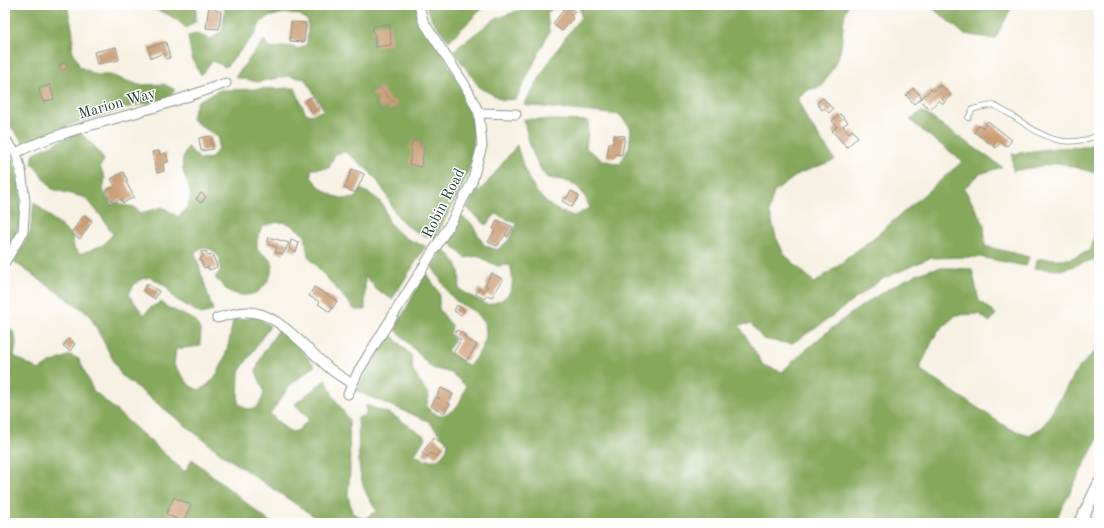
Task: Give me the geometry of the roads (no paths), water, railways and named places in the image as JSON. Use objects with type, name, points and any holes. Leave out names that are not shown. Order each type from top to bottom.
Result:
[{"type":"street","name":"Robin Road","points":[[348,394],[359,370],[452,221],[472,182],[482,146],[480,112],[465,85],[423,21],[418,5]]},
{"type":"street","name":"Marion Way","points":[[16,153],[34,144],[79,128],[159,106],[226,84]]},
{"type":"street","points":[[480,112],[516,114]]},
{"type":"street","points":[[5,139],[16,153],[21,170],[25,201],[23,232],[5,262]]},
{"type":"street","points":[[216,318],[243,312],[257,313],[265,316],[287,329],[331,370],[352,384]]},
{"type":"street","points":[[1080,523],[1099,483]]},
{"type":"lane","points":[[968,118],[973,109],[993,105],[1033,130],[1057,141],[1084,142],[1099,135]]}]
